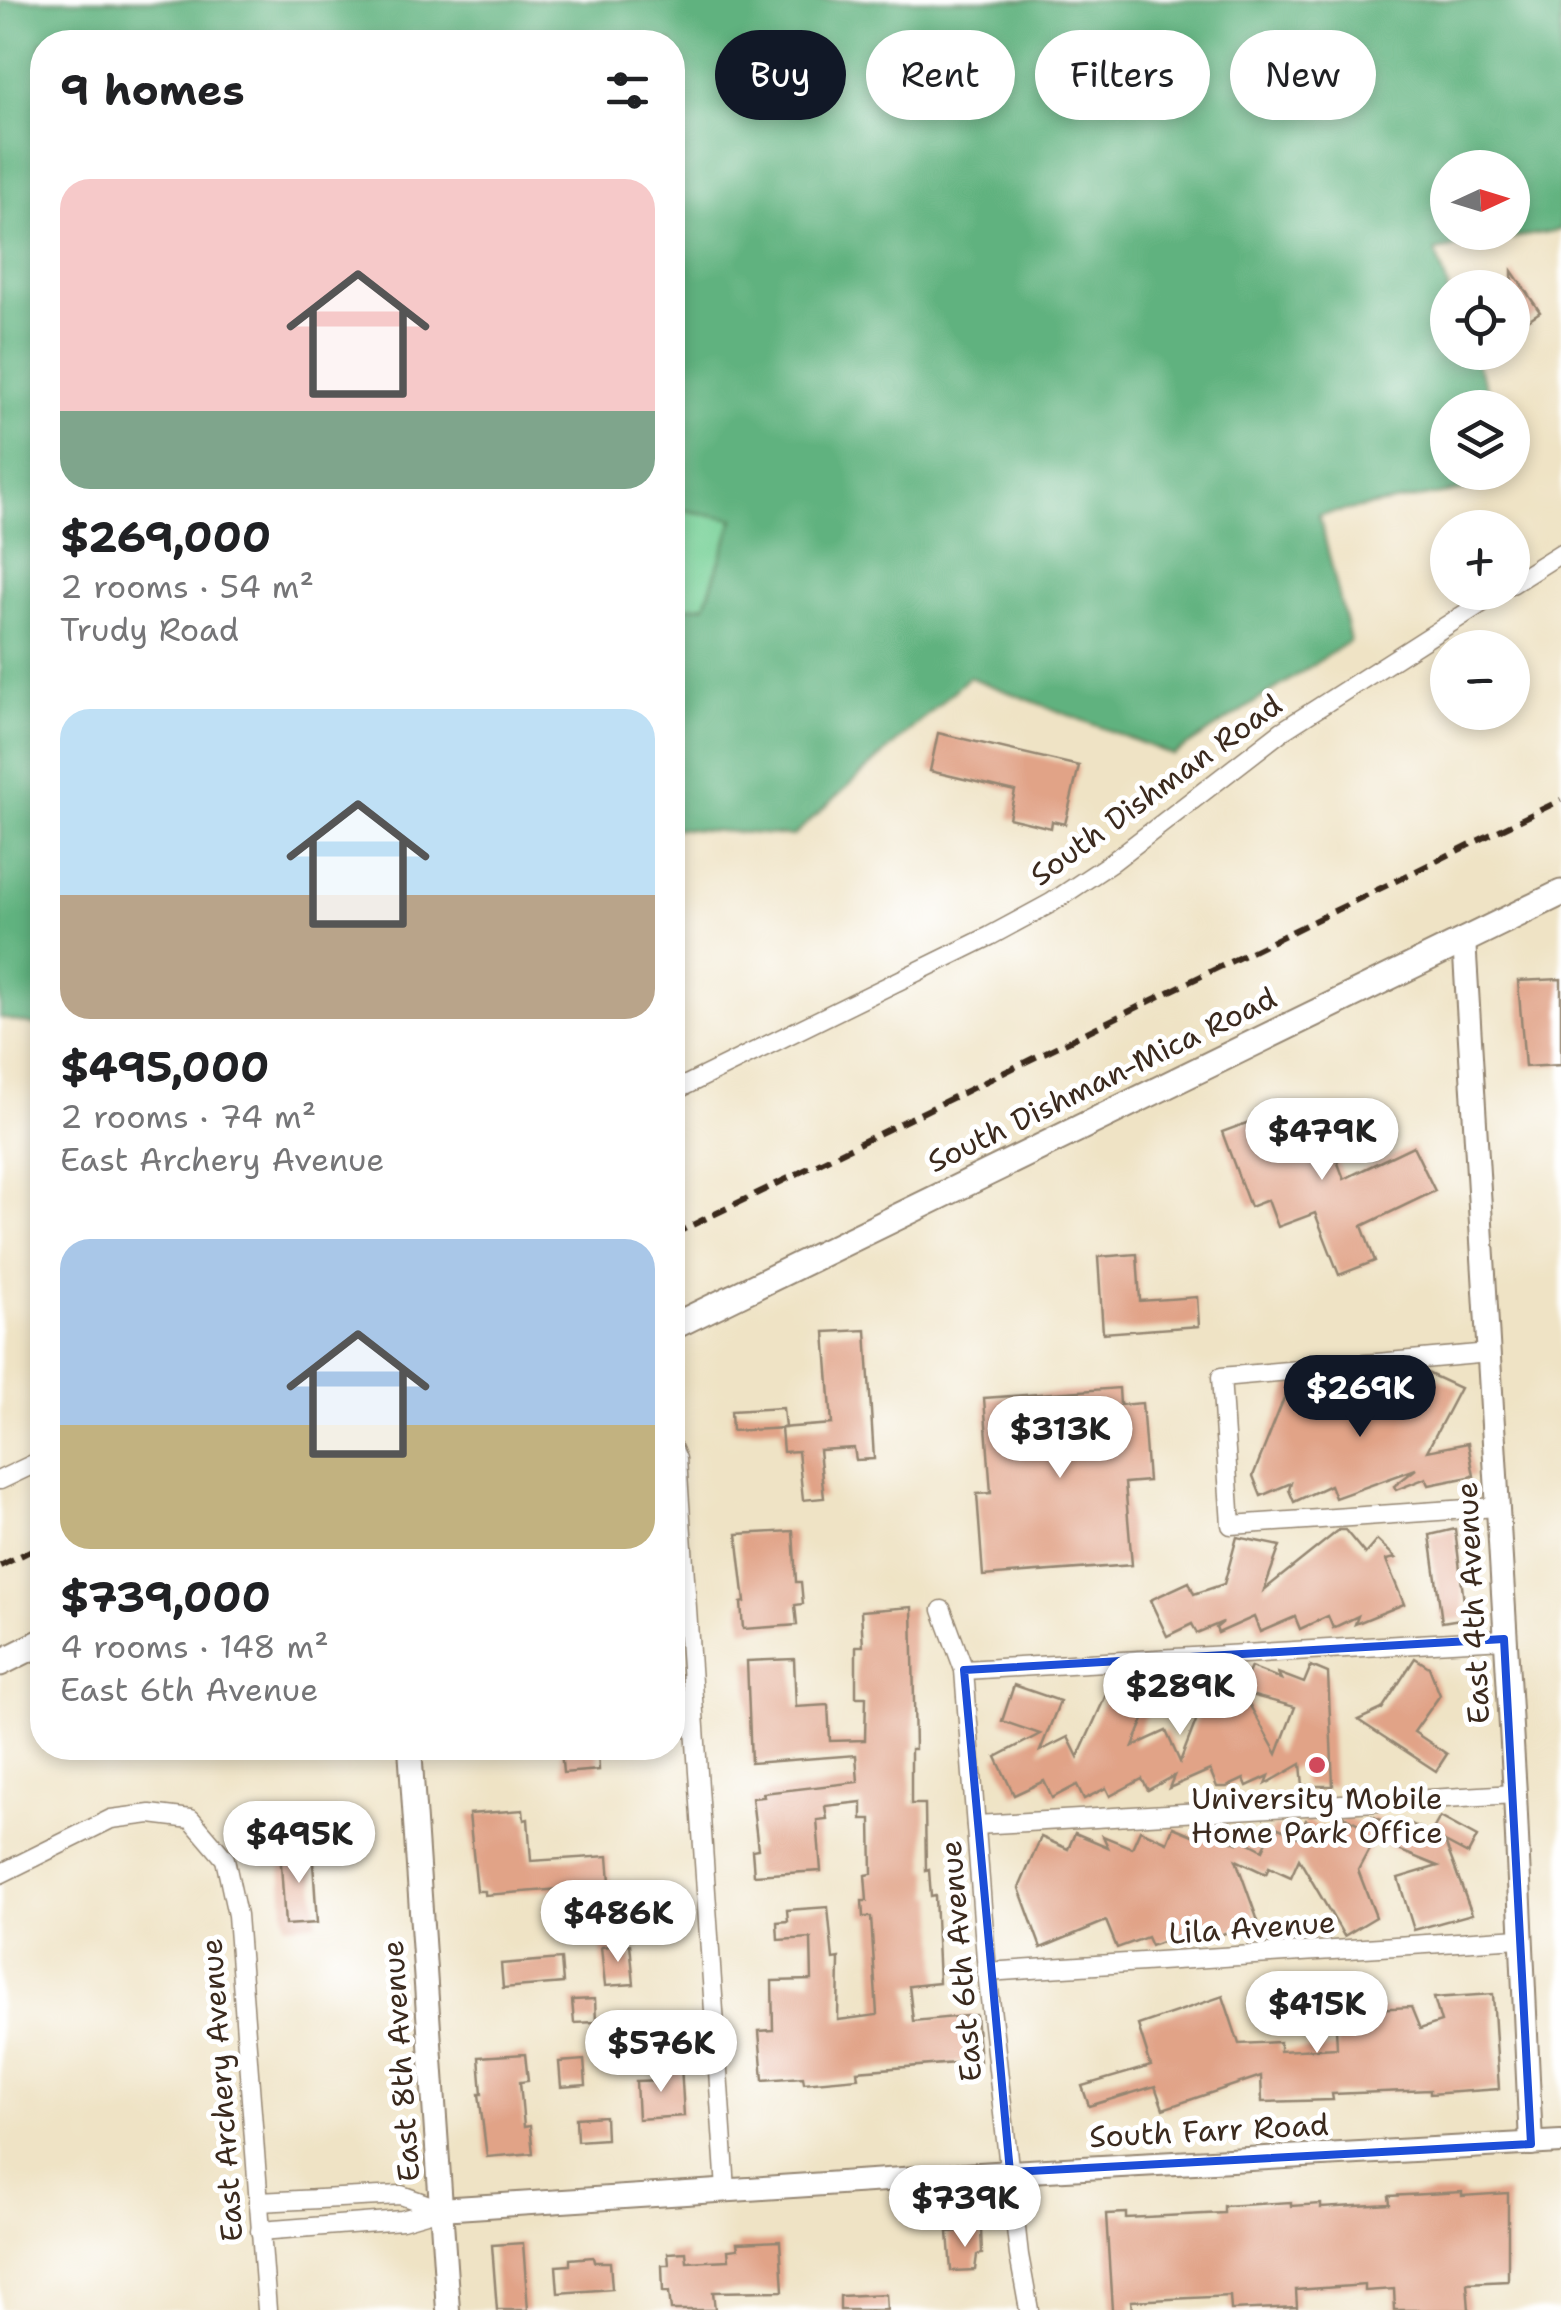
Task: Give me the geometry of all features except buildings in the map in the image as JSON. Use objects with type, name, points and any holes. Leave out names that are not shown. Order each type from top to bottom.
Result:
[{"type":"main road","name":"South Dishman-Mica Road","points":[[685,1320],[1561,893]]},
{"type":"main road","points":[[0,1663],[30,1648]]},
{"type":"street","points":[[1530,573],[1561,553]]},
{"type":"street","name":"South Dishman Road","points":[[685,1086],[990,936],[1051,902],[1111,863],[1268,741],[1471,610]]},
{"type":"street","name":"East 4th Avenue","points":[[1464,939],[1515,1794],[1531,2144]]},
{"type":"street","points":[[1489,1353],[1221,1377],[1231,1525],[1497,1507]]},
{"type":"street","points":[[0,1480],[30,1466]]},
{"type":"street","points":[[685,1578],[726,2190]]},
{"type":"street","name":"East 6th Avenue","points":[[942,1610],[964,1670],[987,1972],[1029,2310]]},
{"type":"street","points":[[964,1670],[1504,1639]]},
{"type":"street","name":"East 8th Avenue","points":[[411,1760],[448,2310]]},
{"type":"street","points":[[976,1825],[1515,1794]]},
{"type":"street","name":"East Archery Avenue","points":[[0,1874],[112,1819],[150,1814],[190,1819],[225,1859],[237,1916],[266,2310]]},
{"type":"street","name":"Lila Avenue","points":[[987,1972],[1520,1938]]},
{"type":"street","name":"South Farr Road","points":[[260,2231],[402,2220],[440,2209],[1561,2142]]},
{"type":"street","name":"South Farr Road","points":[[258,2202],[401,2195],[440,2209]]},
{"type":"highlighted area","points":[[1504,1639],[1531,2144],[1010,2172],[964,1670]]},
{"type":"green space","points":[[0,0],[1561,0],[1561,230],[1530,235],[1530,150],[1430,150],[1430,250],[1441,250],[1435,251],[1442,270],[1430,270],[1430,370],[1480,370],[1487,390],[1430,390],[1430,490],[1465,490],[1319,515],[1350,641],[1173,755],[969,677],[793,836],[685,829],[685,608],[705,605],[734,519],[685,510],[685,30],[30,30],[30,1024],[0,1018]]},
{"type":"green space","points":[[685,510],[734,518],[705,606],[685,608]]},
{"type":"railway","points":[[685,1229],[1561,800]]},
{"type":"railway","points":[[0,1566],[30,1551]]},
{"type":"place","name":"University Mobile Home Park Office","points":[[1317,1765]]}]
